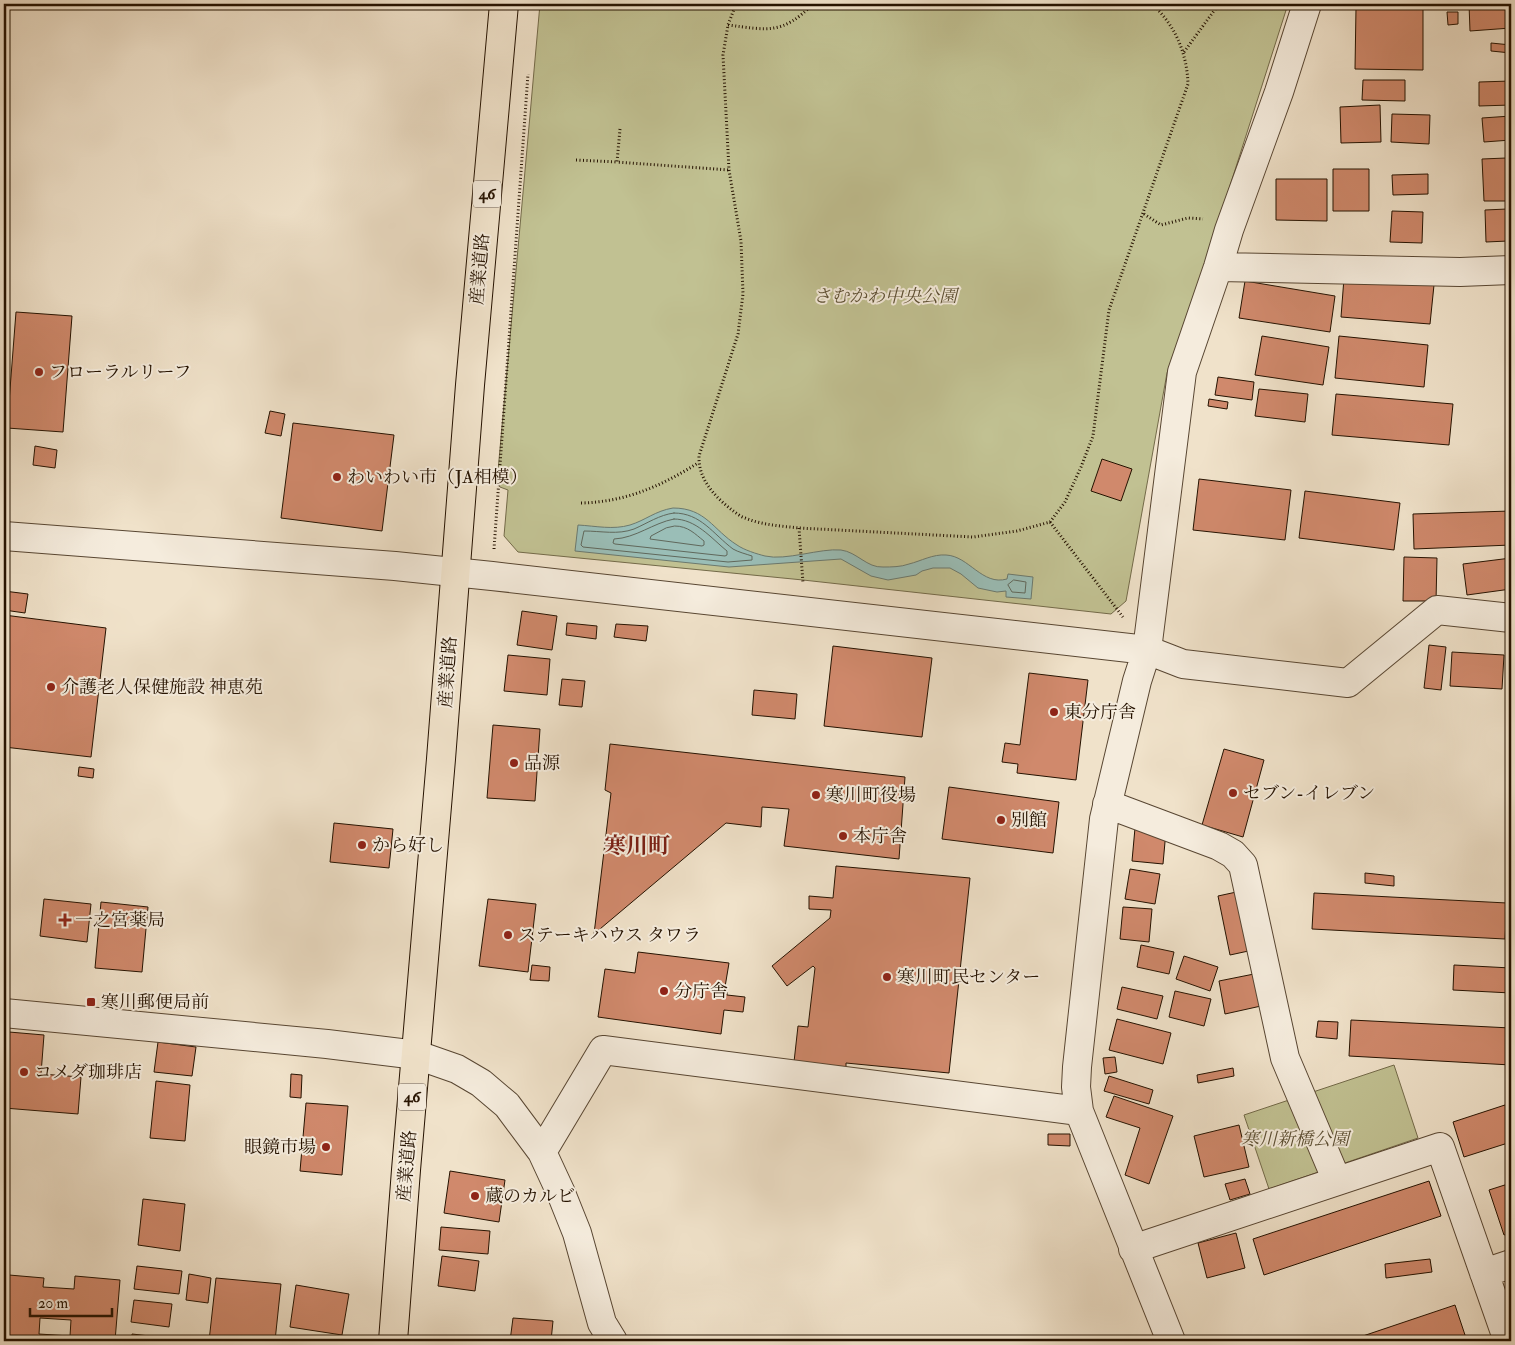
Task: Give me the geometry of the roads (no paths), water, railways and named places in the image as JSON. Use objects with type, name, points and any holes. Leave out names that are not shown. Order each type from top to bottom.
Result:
[{"type":"main road","name":"産業道路","points":[[393,1341],[400,1265],[406,1160],[417,1055],[455,573],[504,4]]},
{"type":"main road","points":[[400,1265],[406,1341]]},
{"type":"street","points":[[1171,1341],[1079,1111],[1076,1067],[1104,819],[1137,681],[1147,650],[1182,372],[1229,230],[1279,92],[1307,4]]},
{"type":"street","points":[[1218,267],[1460,272],[1511,270]]},
{"type":"street","points":[[4,536],[395,566],[801,610],[1147,650],[1183,664],[1348,683],[1437,610],[1511,618]]},
{"type":"street","points":[[1107,804],[1219,846],[1234,854],[1244,865],[1285,1058],[1337,1181]]},
{"type":"street","points":[[4,1013],[327,1044],[417,1055],[456,1069],[481,1083],[508,1105],[542,1152],[562,1192],[577,1233],[602,1323],[613,1341]]},
{"type":"street","points":[[542,1152],[604,1050],[1079,1111]]},
{"type":"street","points":[[1133,1249],[1440,1147],[1508,1341]]},
{"type":"street","points":[[1484,1273],[1511,1264]]},
{"type":"water","points":[[673,508],[694,512],[737,545],[765,556],[783,557],[841,550],[847,551],[877,567],[896,567],[946,555],[962,560],[990,578],[998,580],[1007,579],[1008,574],[1033,577],[1031,599],[1006,597],[1006,591],[997,592],[978,588],[961,574],[950,568],[933,568],[916,575],[888,580],[871,576],[841,559],[729,567],[575,551],[578,525],[624,526]]},
{"type":"place","name":"フローラルリーフ","points":[[39,372]]},
{"type":"place","name":"わいわい市（JA相模）","points":[[337,477]]},
{"type":"place","name":"介護老人保健施設 神恵苑","points":[[51,687]]},
{"type":"place","name":"東分庁舎","points":[[1054,712]]},
{"type":"place","name":"品源","points":[[514,763]]},
{"type":"place","name":"セブン-イレブン","points":[[1233,793]]},
{"type":"place","name":"寒川町役場","points":[[816,795]]},
{"type":"place","name":"別館","points":[[1001,820]]},
{"type":"place","name":"本庁舎","points":[[843,836]]},
{"type":"place","name":"から好し","points":[[362,845]]},
{"type":"place","name":"一之宮薬局","points":[[65,920]]},
{"type":"place","name":"ステーキハウス タワラ","points":[[508,935]]},
{"type":"place","name":"寒川町民センター","points":[[887,977]]},
{"type":"place","name":"分庁舎","points":[[664,991]]},
{"type":"place","name":"寒川郵便局前","points":[[91,1002]]},
{"type":"place","name":"コメダ珈琲店","points":[[24,1072]]},
{"type":"place","name":"眼鏡市場","points":[[326,1147]]},
{"type":"place","name":"蔵のカルビ","points":[[475,1196]]},
{"type":"district","name":"寒川町","points":[[637,846]]},
{"type":"park label","name":"さむかわ中央公園","points":[[885,296]]},
{"type":"park label","name":"寒川新橋公園","points":[[1295,1139]]}]
